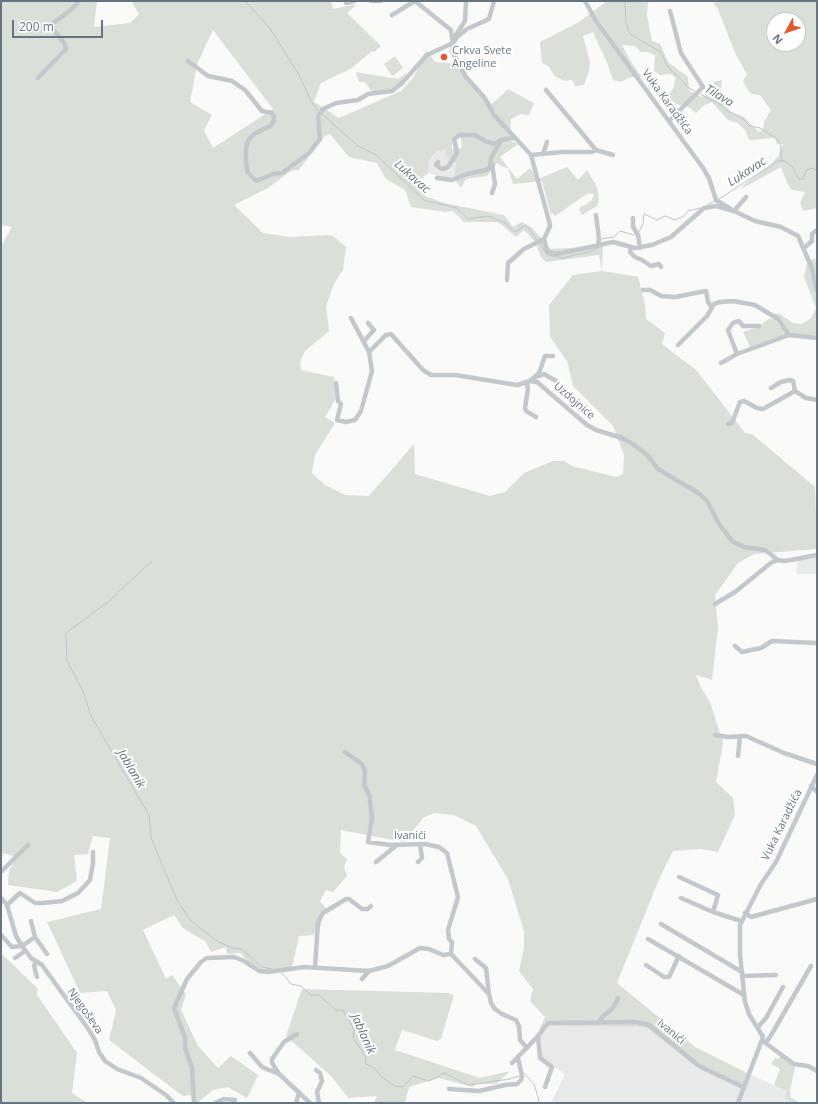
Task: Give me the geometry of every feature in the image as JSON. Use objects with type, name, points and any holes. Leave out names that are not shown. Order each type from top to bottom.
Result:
[{"type":"street","points":[[38,78],[60,56],[66,47],[51,26],[52,24],[72,9],[78,1]]},
{"type":"street","points":[[346,3],[354,1]]},
{"type":"street","points":[[371,1],[381,1]]},
{"type":"street","points":[[392,15],[415,1],[451,30],[452,52],[466,77],[484,98],[494,115],[531,155],[550,226],[540,241],[524,249],[508,263],[507,280]]},
{"type":"street","points":[[452,43],[455,35],[465,21],[466,1]]},
{"type":"street","points":[[188,61],[208,76],[232,81],[245,90],[262,111],[272,113],[274,116],[274,121],[270,126],[254,134],[249,139],[246,147],[246,163],[248,173],[256,181],[273,174],[282,173],[309,153],[320,139],[318,116],[323,109],[336,103],[358,100],[368,94],[392,91],[401,84],[427,55],[452,43],[467,29],[489,19],[494,1]]},
{"type":"street","name":"Vuka Karadžića","points":[[585,1],[596,21],[709,178],[714,197],[734,211],[755,221],[781,227],[798,236],[814,274],[817,290]]},
{"type":"street","points":[[669,121],[703,87],[681,53],[670,11]]},
{"type":"street","points":[[546,90],[596,150],[613,155]]},
{"type":"street","points":[[438,162],[436,165],[442,169],[448,167],[457,153],[454,139],[460,135],[475,135],[485,142],[495,144],[501,140],[514,138]]},
{"type":"street","points":[[492,193],[495,184],[491,158],[501,140]]},
{"type":"street","points":[[543,154],[547,142]]},
{"type":"street","points":[[531,155],[592,152],[596,150]]},
{"type":"street","points":[[437,178],[452,180],[467,174],[486,170],[492,164]]},
{"type":"street","points":[[734,211],[746,197]]},
{"type":"street","name":"Vuka Karadžića","points":[[540,241],[547,251],[554,254],[613,242],[631,248],[640,248],[671,237],[704,208],[716,206],[734,211]]},
{"type":"street","points":[[596,215],[599,239],[598,245]]},
{"type":"street","points":[[633,218],[633,227],[638,235],[640,248]]},
{"type":"street","points":[[804,248],[812,241],[812,234],[817,230]]},
{"type":"street","points":[[631,248],[630,252],[634,257],[647,262],[651,266],[659,264],[661,267]]},
{"type":"street","points":[[643,290],[650,290],[661,296],[676,297],[706,291],[708,302],[712,307]]},
{"type":"street","points":[[678,345],[707,316],[714,304],[720,302],[732,301],[755,305],[778,320],[789,335]]},
{"type":"street","points":[[336,383],[338,401],[341,404],[337,420],[346,422],[355,420],[358,417],[371,379],[372,371],[369,352],[351,318]]},
{"type":"street","points":[[737,354],[728,330],[733,323],[739,321],[743,326],[759,326]]},
{"type":"street","points":[[364,341],[374,330],[368,323]]},
{"type":"street","name":"Uzdojnice","points":[[369,352],[386,335],[390,334],[423,370],[431,375],[455,375],[517,385],[529,382],[539,383],[587,425],[596,430],[622,438],[633,444],[647,455],[658,469],[700,494],[707,501],[719,524],[732,541],[744,547],[765,550],[778,560]]},
{"type":"street","points":[[721,363],[737,354],[789,335],[817,338]]},
{"type":"street","points":[[536,377],[545,356],[553,356]]},
{"type":"street","points":[[536,418],[526,411],[525,408],[529,382],[544,374],[558,382]]},
{"type":"street","points":[[771,388],[781,382],[790,380],[793,381],[795,391],[806,398],[817,400]]},
{"type":"street","points":[[728,424],[732,423],[740,402],[744,401],[757,408],[763,408],[795,391]]},
{"type":"street","points":[[715,604],[734,592],[772,562],[817,555]]},
{"type":"street","points":[[734,646],[742,652],[760,648],[772,641],[817,643]]},
{"type":"street","points":[[715,735],[746,736],[784,753],[817,764]]},
{"type":"street","points":[[738,756],[740,736]]},
{"type":"street","name":"Ivanići","points":[[345,752],[362,764],[365,771],[364,784],[370,797],[372,817],[368,842],[397,845],[420,844],[445,850],[458,897],[448,930],[452,942],[451,954]]},
{"type":"street","name":"Vuka Karadžića","points":[[763,1042],[762,1035],[758,1027],[749,1014],[744,996],[739,950],[741,921],[776,862],[817,775]]},
{"type":"street","name":"Vuka Karadžića","points":[[811,786],[817,792]]},
{"type":"street","points":[[418,862],[422,858],[420,844]]},
{"type":"street","points":[[1,872],[28,845]]},
{"type":"street","points":[[376,862],[397,845]]},
{"type":"street","points":[[7,905],[20,893],[35,903],[62,901],[74,895],[90,880],[93,852]]},
{"type":"street","points":[[679,876],[718,895],[713,912]]},
{"type":"street","name":"Njegoševa","points":[[1,898],[7,905],[16,936],[25,951],[36,962],[42,965],[87,1026],[95,1040],[99,1052],[105,1061],[117,1069],[141,1078],[166,1095],[174,1103]]},
{"type":"street","points":[[681,898],[713,912],[741,921]]},
{"type":"street","points":[[315,968],[318,922],[323,913],[346,899],[362,909],[368,909],[371,906]]},
{"type":"street","points":[[745,914],[751,917],[817,899]]},
{"type":"street","points":[[30,921],[36,937],[47,954]]},
{"type":"street","points":[[661,924],[742,974],[776,975]]},
{"type":"street","points":[[1,935],[12,947],[22,946],[36,937]]},
{"type":"street","points":[[648,939],[679,956],[744,996]]},
{"type":"street","points":[[194,1103],[192,1068],[185,1048],[185,1038],[174,1008],[187,979],[201,962],[207,958],[234,957],[244,961],[259,971],[315,968],[369,971],[388,966],[420,948],[429,949],[443,954],[451,954],[459,960],[489,994]]},
{"type":"street","points":[[15,958],[25,951]]},
{"type":"street","points":[[646,965],[664,977],[669,977],[679,956]]},
{"type":"street","points":[[474,959],[486,968],[489,994],[492,1005],[499,1013],[516,1020],[519,1026],[520,1040],[527,1048]]},
{"type":"street","points":[[36,962],[34,966],[37,977]]},
{"type":"street","points":[[738,1103],[743,1087],[763,1042],[770,1037],[811,966]]},
{"type":"street","points":[[362,979],[369,971]]},
{"type":"street","points":[[758,1027],[766,1018],[783,987]]},
{"type":"street","points":[[600,1022],[601,1018],[612,1008],[618,998]]},
{"type":"street","name":"Ivanići","points":[[512,1063],[538,1036],[548,1023],[645,1023],[699,1066],[743,1087]]},
{"type":"street","points":[[297,1034],[284,1042],[272,1058],[272,1063],[279,1074],[310,1103]]},
{"type":"street","points":[[538,1036],[540,1058],[552,1067],[545,1087]]},
{"type":"street","points":[[763,1042],[794,1064],[808,1066],[817,1071]]},
{"type":"street","points":[[250,1054],[262,1067],[279,1074]]},
{"type":"street","points":[[449,1089],[479,1091],[517,1084],[521,1080],[522,1076],[518,1058]]},
{"type":"street","points":[[316,1070],[320,1073],[322,1081],[317,1092],[319,1103]]},
{"type":"street","points":[[296,1103],[299,1092]]},
{"type":"street","points":[[214,1103],[224,1099],[235,1100]]},
{"type":"shaded area","points":[[1,1],[72,1],[76,3],[77,1],[97,1],[94,27],[130,23],[139,14],[131,1],[331,1],[333,9],[357,4],[347,13],[381,46],[374,52],[372,51],[352,68],[321,83],[314,102],[339,118],[401,91],[414,77],[426,50],[435,62],[456,64],[492,104],[508,89],[534,103],[529,115],[521,114],[511,119],[510,141],[518,144],[500,157],[517,179],[530,168],[538,179],[567,167],[578,180],[587,170],[597,187],[599,199],[597,206],[582,215],[579,210],[581,206],[586,205],[592,200],[594,194],[588,193],[555,216],[553,213],[551,215],[542,181],[513,184],[508,168],[497,163],[487,176],[466,179],[461,188],[454,178],[456,163],[447,159],[446,150],[437,151],[429,161],[428,173],[415,184],[418,190],[425,196],[444,203],[504,215],[513,227],[522,222],[532,228],[551,249],[603,246],[602,271],[638,277],[645,304],[646,319],[665,333],[662,344],[697,371],[745,433],[752,434],[815,487],[817,549],[754,554],[738,563],[715,595],[718,628],[712,680],[696,675],[701,688],[710,702],[723,743],[716,782],[733,798],[735,815],[718,852],[701,849],[673,851],[660,877],[617,983],[695,1047],[749,1074],[743,1089],[696,1066],[645,1027],[548,1026],[539,1037],[539,1030],[545,1017],[530,1001],[533,989],[519,971],[524,948],[524,931],[508,879],[476,826],[454,815],[435,813],[424,817],[404,842],[341,830],[340,853],[347,859],[344,867],[347,876],[333,892],[326,890],[320,901],[328,911],[322,916],[321,926],[316,926],[314,935],[299,936],[292,967],[264,972],[248,962],[241,953],[227,954],[226,947],[211,952],[206,942],[183,928],[174,915],[143,930],[166,979],[172,975],[186,994],[181,1010],[198,1046],[218,1068],[231,1056],[258,1075],[247,1098],[228,1087],[213,1090],[197,1103],[190,1095],[183,1096],[109,1040],[116,1010],[107,991],[80,993],[47,922],[101,909],[110,838],[93,836],[88,854],[74,855],[77,881],[57,892],[8,885],[9,870],[17,857],[3,853],[1,861],[1,246],[12,227],[1,225]],"holes":[[[213,30],[273,109],[213,148],[204,130],[212,115],[190,102],[197,64]],[[330,134],[349,157],[377,163],[386,179],[405,190],[411,207],[445,212],[453,211],[464,222],[498,222],[516,237],[524,230],[535,242],[541,257],[546,262],[599,255],[602,271],[573,275],[549,305],[550,337],[567,361],[573,386],[613,426],[624,455],[623,474],[616,477],[572,466],[564,461],[553,461],[524,473],[505,492],[490,496],[415,474],[414,444],[369,496],[345,495],[325,485],[312,473],[315,455],[335,423],[325,417],[335,400],[334,377],[301,370],[300,362],[305,351],[329,331],[326,306],[334,284],[343,270],[346,247],[332,235],[290,237],[263,233],[234,205],[268,188],[291,171],[299,170],[324,137]],[[461,138],[462,148],[452,149],[452,139]]]},
{"type":"shaded area","points":[[607,1],[648,1],[647,16],[652,41],[660,44],[668,62],[688,77],[689,90],[701,97],[714,94],[714,82],[722,80],[721,93],[727,107],[733,114],[744,117],[759,132],[763,130],[764,122],[771,110],[760,95],[752,94],[747,89],[743,81],[747,74],[736,55],[717,7],[714,5],[715,1],[817,1],[817,208],[803,211],[800,203],[805,192],[792,190],[788,185],[781,167],[741,189],[745,184],[771,164],[778,156],[783,144],[777,144],[775,138],[749,140],[745,130],[738,123],[728,120],[712,102],[703,106],[696,113],[687,106],[679,105],[661,96],[662,92],[670,93],[674,87],[675,77],[670,74],[660,75],[654,71],[655,55],[648,52],[641,52],[635,46],[622,45],[633,65],[642,77],[631,77],[621,82],[613,80],[593,32],[583,36],[590,62],[584,85],[575,86],[572,80],[564,81],[555,76],[548,66],[542,63],[540,42],[579,22]]},
{"type":"shaded area","points":[[395,56],[403,68],[392,76],[384,64]]},
{"type":"shaded area","points":[[356,72],[398,79],[407,72],[401,82],[388,91],[372,92],[365,82],[359,82]]},
{"type":"shaded area","points":[[447,150],[456,163],[454,178],[456,181],[428,173],[429,162],[437,151]]},
{"type":"shaded area","points":[[815,258],[817,272],[817,337],[793,335],[772,314],[780,314],[793,323],[802,324],[811,318],[816,308],[804,277],[807,263]]},
{"type":"shaded area","points":[[769,319],[774,319],[787,334],[750,347],[743,332],[755,328]]},
{"type":"shaded area","points":[[817,557],[817,574],[796,574],[798,560]]},
{"type":"shaded area","points":[[1,953],[38,989],[37,995],[77,1053],[72,1093],[87,1103],[1,1103]]},
{"type":"shaded area","points":[[302,989],[448,993],[454,995],[441,1039],[437,1041],[402,1030],[395,1050],[480,1078],[510,1071],[496,1084],[477,1084],[472,1087],[439,1078],[409,1087],[405,1103],[374,1103],[377,1096],[348,1098],[332,1077],[286,1036]]},
{"type":"shaded area","points":[[548,1026],[645,1027],[696,1066],[743,1089],[749,1074],[787,1091],[789,1100],[788,1103],[551,1103],[565,1074],[541,1057],[539,1037]]},
{"type":"shaded area","points":[[781,1055],[795,1067],[790,1091],[791,1098],[797,1101],[797,1103],[788,1103],[789,1100],[785,1098],[787,1091],[774,1085],[780,1069],[771,1064],[775,1058],[778,1059]]},
{"type":"waterway","name":"Lukavac","points":[[245,1],[269,27],[299,75],[311,101],[318,111]]},
{"type":"waterway","name":"Tilava","points":[[625,1],[626,23],[630,34],[661,52],[668,67],[689,88],[695,91]]},
{"type":"waterway","name":"Tilava","points":[[700,94],[721,105],[727,111],[741,117],[750,126],[760,128],[777,139],[781,146],[781,159],[792,166],[799,179],[803,179],[806,170],[811,168],[817,170]]},
{"type":"waterway","name":"Lukavac","points":[[322,114],[358,146],[376,155],[424,200],[457,208],[468,219],[488,216],[505,223],[515,232],[526,225],[537,240]]},
{"type":"waterway","name":"Lukavac","points":[[719,199],[778,161],[784,161]]},
{"type":"waterway","name":"Lukavac","points":[[707,205],[715,201]]},
{"type":"waterway","name":"Lukavac","points":[[639,232],[643,224],[644,214],[657,220],[665,216],[675,220],[684,216],[688,211],[700,208]]},
{"type":"waterway","name":"Lukavac","points":[[601,239],[614,237],[620,231],[634,235]]},
{"type":"waterway","name":"Lukavac","points":[[540,244],[547,255],[563,258],[592,251],[599,247]]},
{"type":"waterway","name":"Jablanik","points":[[152,561],[109,601],[66,633],[67,661],[83,691],[91,716],[149,815],[151,838],[177,900],[191,921],[217,941],[232,948],[242,949],[262,967],[272,969]]},
{"type":"waterway","name":"Jablanik","points":[[282,973],[291,984],[301,986],[311,995],[319,995],[336,1010],[343,1010],[354,1029],[353,1037],[365,1056],[366,1064],[373,1067],[382,1077],[395,1086],[403,1087],[413,1076],[429,1081],[444,1073],[468,1085],[510,1079],[519,1076]]},
{"type":"waterway","name":"Jablanik","points":[[524,1073],[534,1084],[539,1101],[538,1103]]},
{"type":"place","name":"Crkva Svete Angeline","points":[[444,57]]}]
